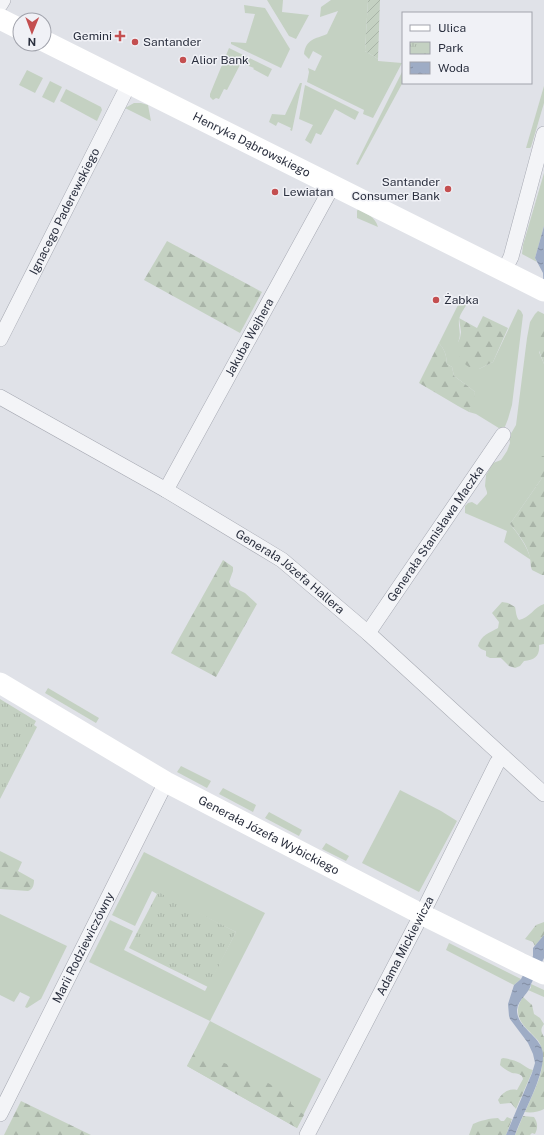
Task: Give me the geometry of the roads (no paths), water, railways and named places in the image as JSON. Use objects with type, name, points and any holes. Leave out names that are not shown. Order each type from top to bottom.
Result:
[{"type":"street","points":[[0,6],[3,0]]},
{"type":"street","points":[[0,19],[12,25]]},
{"type":"street","name":"Henryka Dąbrowskiego","points":[[52,45],[544,291]]},
{"type":"street","name":"Ignacego Paderewskiego","points":[[0,339],[129,84]]},
{"type":"street","points":[[504,271],[511,257],[544,134]]},
{"type":"street","name":"Jakuba Wejhera","points":[[166,490],[333,185]]},
{"type":"street","name":"Generała Józefa Hallera","points":[[0,397],[166,490],[282,560],[368,633],[544,794]]},
{"type":"street","name":"Generała Stanisława Maczka","points":[[368,633],[503,435]]},
{"type":"street","name":"Generała Józefa Wybickiego","points":[[0,683],[166,782],[421,914],[544,974]]},
{"type":"street","name":"Adama Mickiewicza","points":[[307,1135],[497,763],[503,757]]},
{"type":"street","name":"Marii Rodziewiczówny","points":[[0,1114],[166,782]]},
{"type":"water","points":[[544,226],[544,299],[543,273],[535,258]]},
{"type":"water","points":[[544,935],[544,958],[529,990],[519,1003],[517,1010],[518,1017],[521,1022],[539,1042],[542,1048],[543,1054],[540,1074],[515,1135],[506,1135],[535,1063],[528,1043],[510,1019],[508,1004],[514,985],[521,979],[533,956],[533,948]]},
{"type":"place","name":"Gemini","points":[[120,36]]},
{"type":"place","name":"Santander","points":[[135,42]]},
{"type":"place","name":"Alior Bank","points":[[183,60]]},
{"type":"place","name":"Santander Consumer Bank","points":[[448,189]]},
{"type":"place","name":"Lewiatan","points":[[275,192]]},
{"type":"place","name":"Żabka","points":[[436,300]]}]
